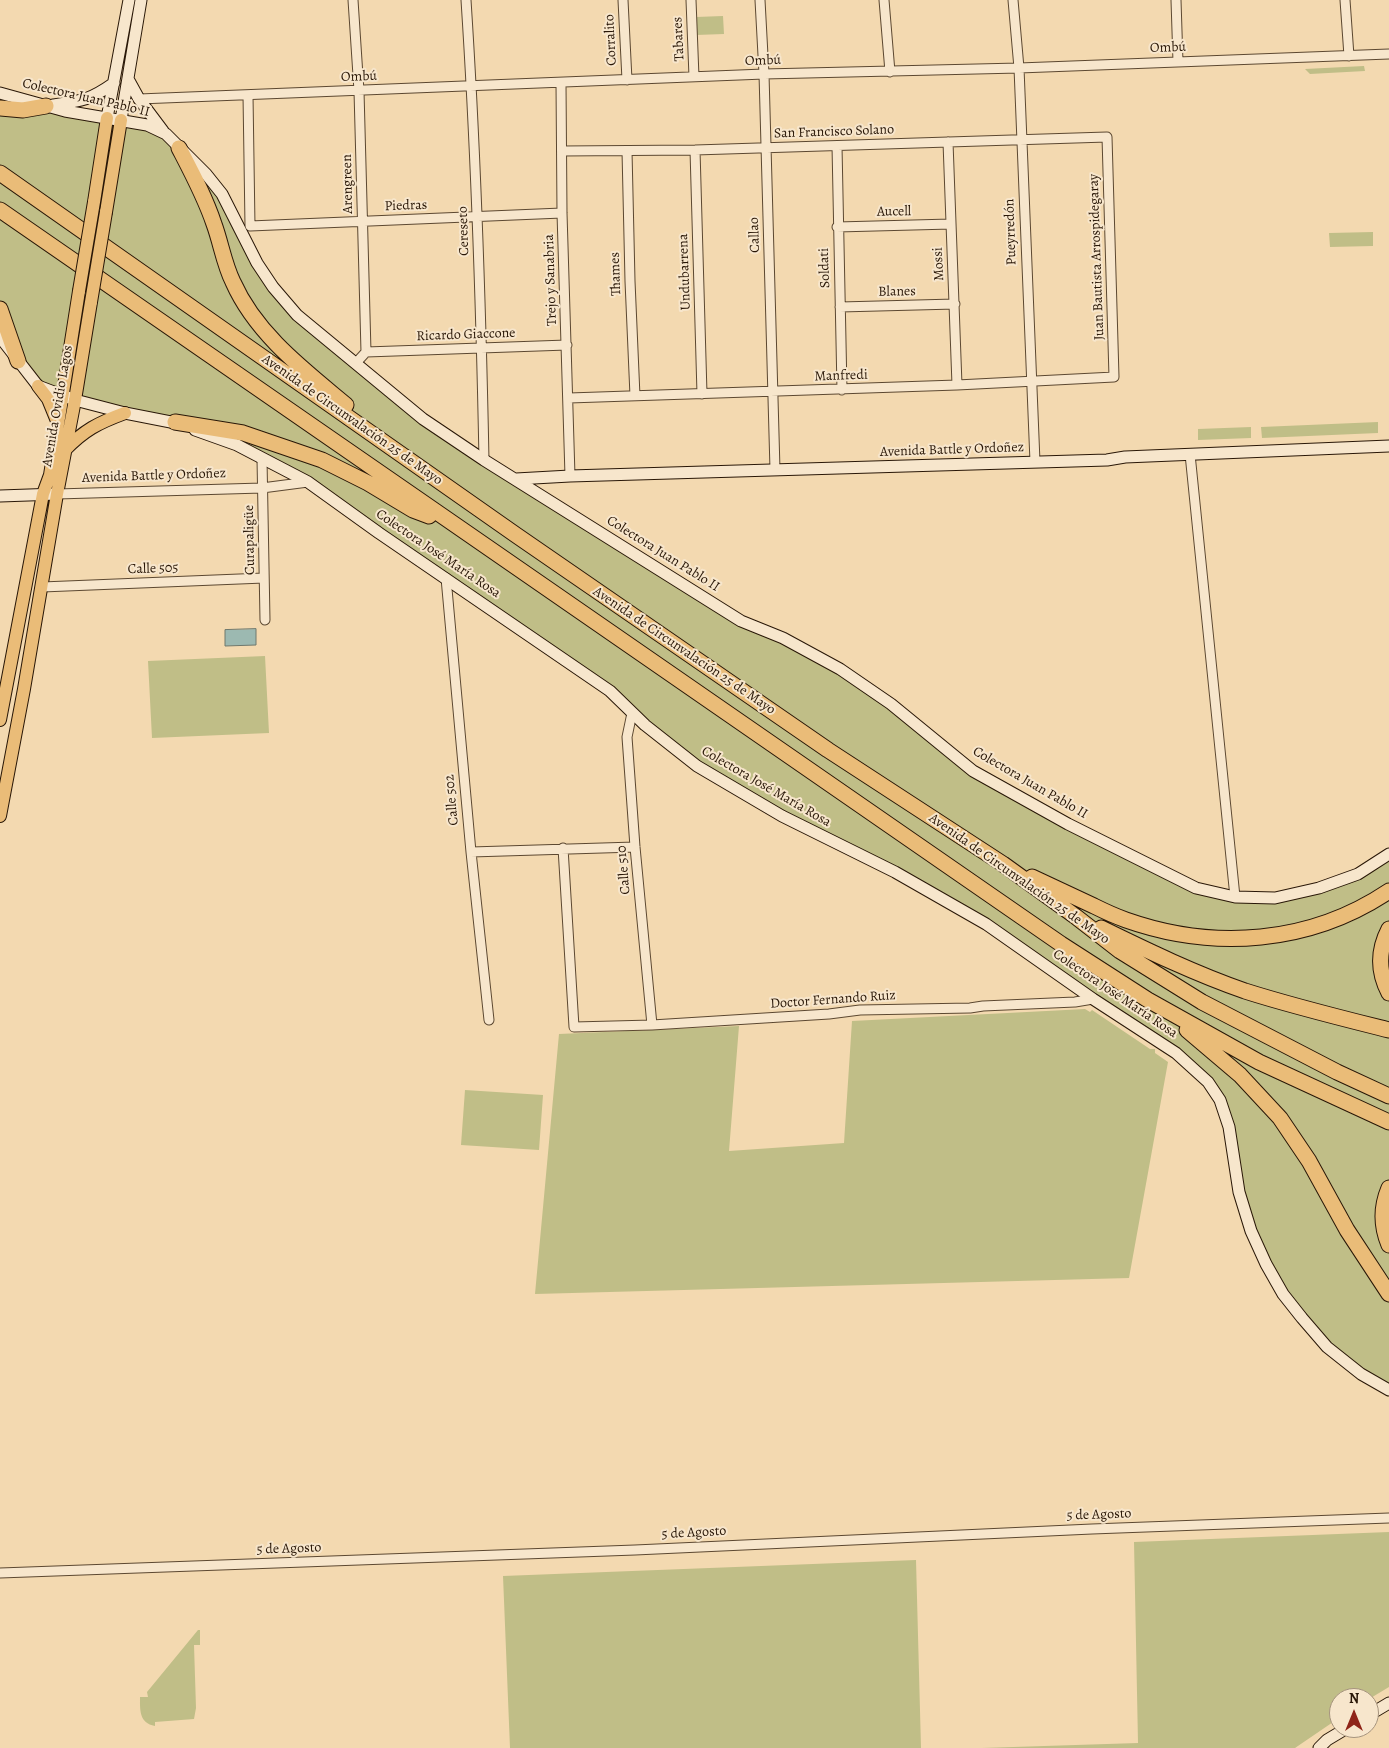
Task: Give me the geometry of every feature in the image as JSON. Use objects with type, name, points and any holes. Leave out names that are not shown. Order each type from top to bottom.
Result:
[{"type":"highway","points":[[0,108],[23,110],[46,106]]},
{"type":"highway","points":[[179,148],[205,198],[233,282],[245,304],[275,342],[303,370],[415,465]]},
{"type":"highway","name":"Avenida de Circunvalación 25 de Mayo","points":[[0,173],[415,465],[828,750],[1003,864],[1120,951],[1202,1002],[1337,1072],[1389,1096]]},
{"type":"highway","name":"Avenida de Circunvalación 25 de Mayo","points":[[0,210],[1061,944],[1148,1000],[1259,1062],[1389,1122]]},
{"type":"highway","points":[[0,309],[18,361]]},
{"type":"highway","points":[[175,422],[243,433],[322,460],[368,483],[412,510],[456,527]]},
{"type":"highway","points":[[1003,864],[1124,920],[1170,933],[1216,939],[1259,938],[1302,930],[1339,918],[1375,901],[1389,891]]},
{"type":"highway","points":[[1075,916],[1142,948],[1244,990],[1314,1012],[1389,1030]]},
{"type":"highway","points":[[1389,929],[1381,948],[1380,965],[1383,981],[1389,993]]},
{"type":"highway","points":[[1148,1000],[1240,1075],[1280,1118],[1309,1161],[1347,1230],[1389,1294]]},
{"type":"highway","points":[[1389,1188],[1382,1212],[1383,1227],[1389,1244]]},
{"type":"main road","name":"Avenida Ovidio Lagos","points":[[0,816],[42,587],[64,451],[79,291],[107,118],[129,0]]},
{"type":"main road","name":"Avenida Ovidio Lagos","points":[[0,720],[42,494],[50,475],[58,424],[69,398],[91,302],[141,0]]},
{"type":"main road","points":[[128,79],[152,118],[166,134]]},
{"type":"main road","points":[[46,106],[86,100],[114,83]]},
{"type":"main road","name":"Colectora Juan Pablo II","points":[[0,93],[46,106],[147,125],[166,134],[206,174],[222,194],[246,229],[257,263],[273,287],[297,315],[423,419],[484,460],[741,622],[783,638],[840,668],[891,704],[973,771],[1068,824],[1196,888],[1234,897],[1275,898],[1319,888],[1358,874],[1389,854]]},
{"type":"main road","name":"Colectora José María Rosa","points":[[0,337],[38,386],[69,398],[125,413],[175,422],[237,445],[308,482],[610,691],[645,724],[697,766],[782,816],[895,872],[986,924],[1093,999],[1176,1053],[1208,1082],[1220,1100],[1229,1127],[1239,1192],[1250,1231],[1283,1294],[1327,1346],[1362,1374],[1389,1390]]},
{"type":"main road","points":[[38,386],[54,410],[58,424]]},
{"type":"main road","points":[[64,451],[80,434],[101,422],[125,413]]},
{"type":"main road","name":"Avenida Battle y Ordoñez","points":[[516,479],[1107,460],[1125,457],[1389,446]]},
{"type":"main road","name":"Avenida Battle y Ordoñez","points":[[0,496],[57,494]]},
{"type":"main road","points":[[1319,1748],[1330,1738]]},
{"type":"street","name":"Arengreen","points":[[353,0],[360,91],[366,352]]},
{"type":"street","name":"Cereseto","points":[[466,0],[472,86],[482,348],[484,460]]},
{"type":"street","name":"Corralito","points":[[623,0],[627,80]]},
{"type":"street","name":"Tabares","points":[[691,0],[694,78]]},
{"type":"street","name":"Callao","points":[[760,0],[764,74],[775,470]]},
{"type":"street","points":[[884,0],[890,72]]},
{"type":"street","name":"Pueyrredón","points":[[1013,0],[1019,68],[1030,382],[1035,462]]},
{"type":"street","points":[[1176,0],[1178,62]]},
{"type":"street","points":[[1345,0],[1349,56]]},
{"type":"street","name":"Ombú","points":[[139,99],[764,74],[1019,68],[1389,54]]},
{"type":"street","name":"Trejo y Sanabria","points":[[561,83],[562,213],[570,476]]},
{"type":"street","points":[[246,229],[248,95]]},
{"type":"street","name":"San Francisco Solano","points":[[562,151],[695,150],[1107,137]]},
{"type":"street","name":"Juan Bautista Arrospidegaray","points":[[1107,137],[1114,377]]},
{"type":"street","name":"Mossi","points":[[948,142],[957,385]]},
{"type":"street","name":"Soldati","points":[[837,146],[837,227],[842,390]]},
{"type":"street","name":"Undubarrena","points":[[695,150],[702,394]]},
{"type":"street","name":"Thames","points":[[627,151],[635,396]]},
{"type":"street","name":"Piedras","points":[[246,229],[362,221],[562,213]]},
{"type":"street","name":"Aucell","points":[[837,227],[951,224]]},
{"type":"street","name":"Blanes","points":[[840,307],[955,304]]},
{"type":"street","name":"Ricardo Giaccone","points":[[366,352],[567,345]]},
{"type":"street","points":[[356,363],[366,352]]},
{"type":"street","name":"Manfredi","points":[[568,398],[842,390],[1114,377]]},
{"type":"street","points":[[1190,454],[1234,897]]},
{"type":"street","name":"Curapaligüe","points":[[262,459],[265,620]]},
{"type":"street","name":"Avenida Battle y Ordoñez","points":[[57,494],[262,488],[308,482]]},
{"type":"street","name":"Calle 505","points":[[42,587],[264,578]]},
{"type":"street","name":"Calle 502","points":[[446,578],[471,852],[489,1020]]},
{"type":"street","name":"Calle 510","points":[[632,712],[628,736],[635,847],[652,1024]]},
{"type":"street","points":[[471,852],[635,847]]},
{"type":"street","name":"Doctor Fernando Ruiz","points":[[564,848],[574,1027],[829,1014],[860,1010],[970,1008],[1076,1002],[1093,999]]},
{"type":"street","name":"5 de Agosto","points":[[0,1573],[635,1550],[1083,1529],[1389,1518]]},
{"type":"shaded area","points":[[723,16],[724,34],[696,35],[696,17]]},
{"type":"shaded area","points":[[1364,66],[1365,71],[1310,74],[1305,69]]},
{"type":"shaded area","points":[[0,93],[147,125],[206,174],[273,287],[423,419],[741,621],[840,669],[973,771],[1196,888],[1235,897],[1319,888],[1389,854],[1389,1390],[1327,1347],[1266,1264],[1233,1152],[1208,1082],[986,924],[697,766],[610,691],[308,482],[237,445],[38,386],[0,337]]},
{"type":"shaded area","points":[[1373,232],[1373,246],[1330,247],[1329,233]]},
{"type":"shaded area","points":[[1378,422],[1378,433],[1262,438],[1261,427]]},
{"type":"shaded area","points":[[1251,427],[1251,438],[1198,440],[1198,429]]},
{"type":"shaded area","points":[[265,656],[269,733],[152,738],[148,661]]},
{"type":"shaded area","points":[[1085,1009],[1090,1012],[1092,1010],[1150,1049],[1155,1049],[1155,1053],[1168,1062],[1129,1278],[535,1294],[559,1034],[739,1026],[729,1151],[844,1143],[852,1021]]},
{"type":"shaded area","points":[[465,1090],[543,1095],[539,1150],[461,1145]]},
{"type":"shaded area","points":[[1389,1532],[1389,1687],[1379,1693],[1379,1688],[1329,1688],[1329,1725],[1295,1748],[982,1748],[1138,1743],[1134,1542]]},
{"type":"shaded area","points":[[916,1560],[921,1748],[510,1748],[503,1576]]},
{"type":"shaded area","points":[[198,1630],[200,1630],[200,1645],[194,1645],[196,1708],[194,1719],[155,1722],[155,1726],[146,1722],[143,1719],[140,1707],[140,1697],[148,1697],[147,1692]]},
{"type":"water","points":[[256,629],[256,645],[225,646],[225,630]]}]
